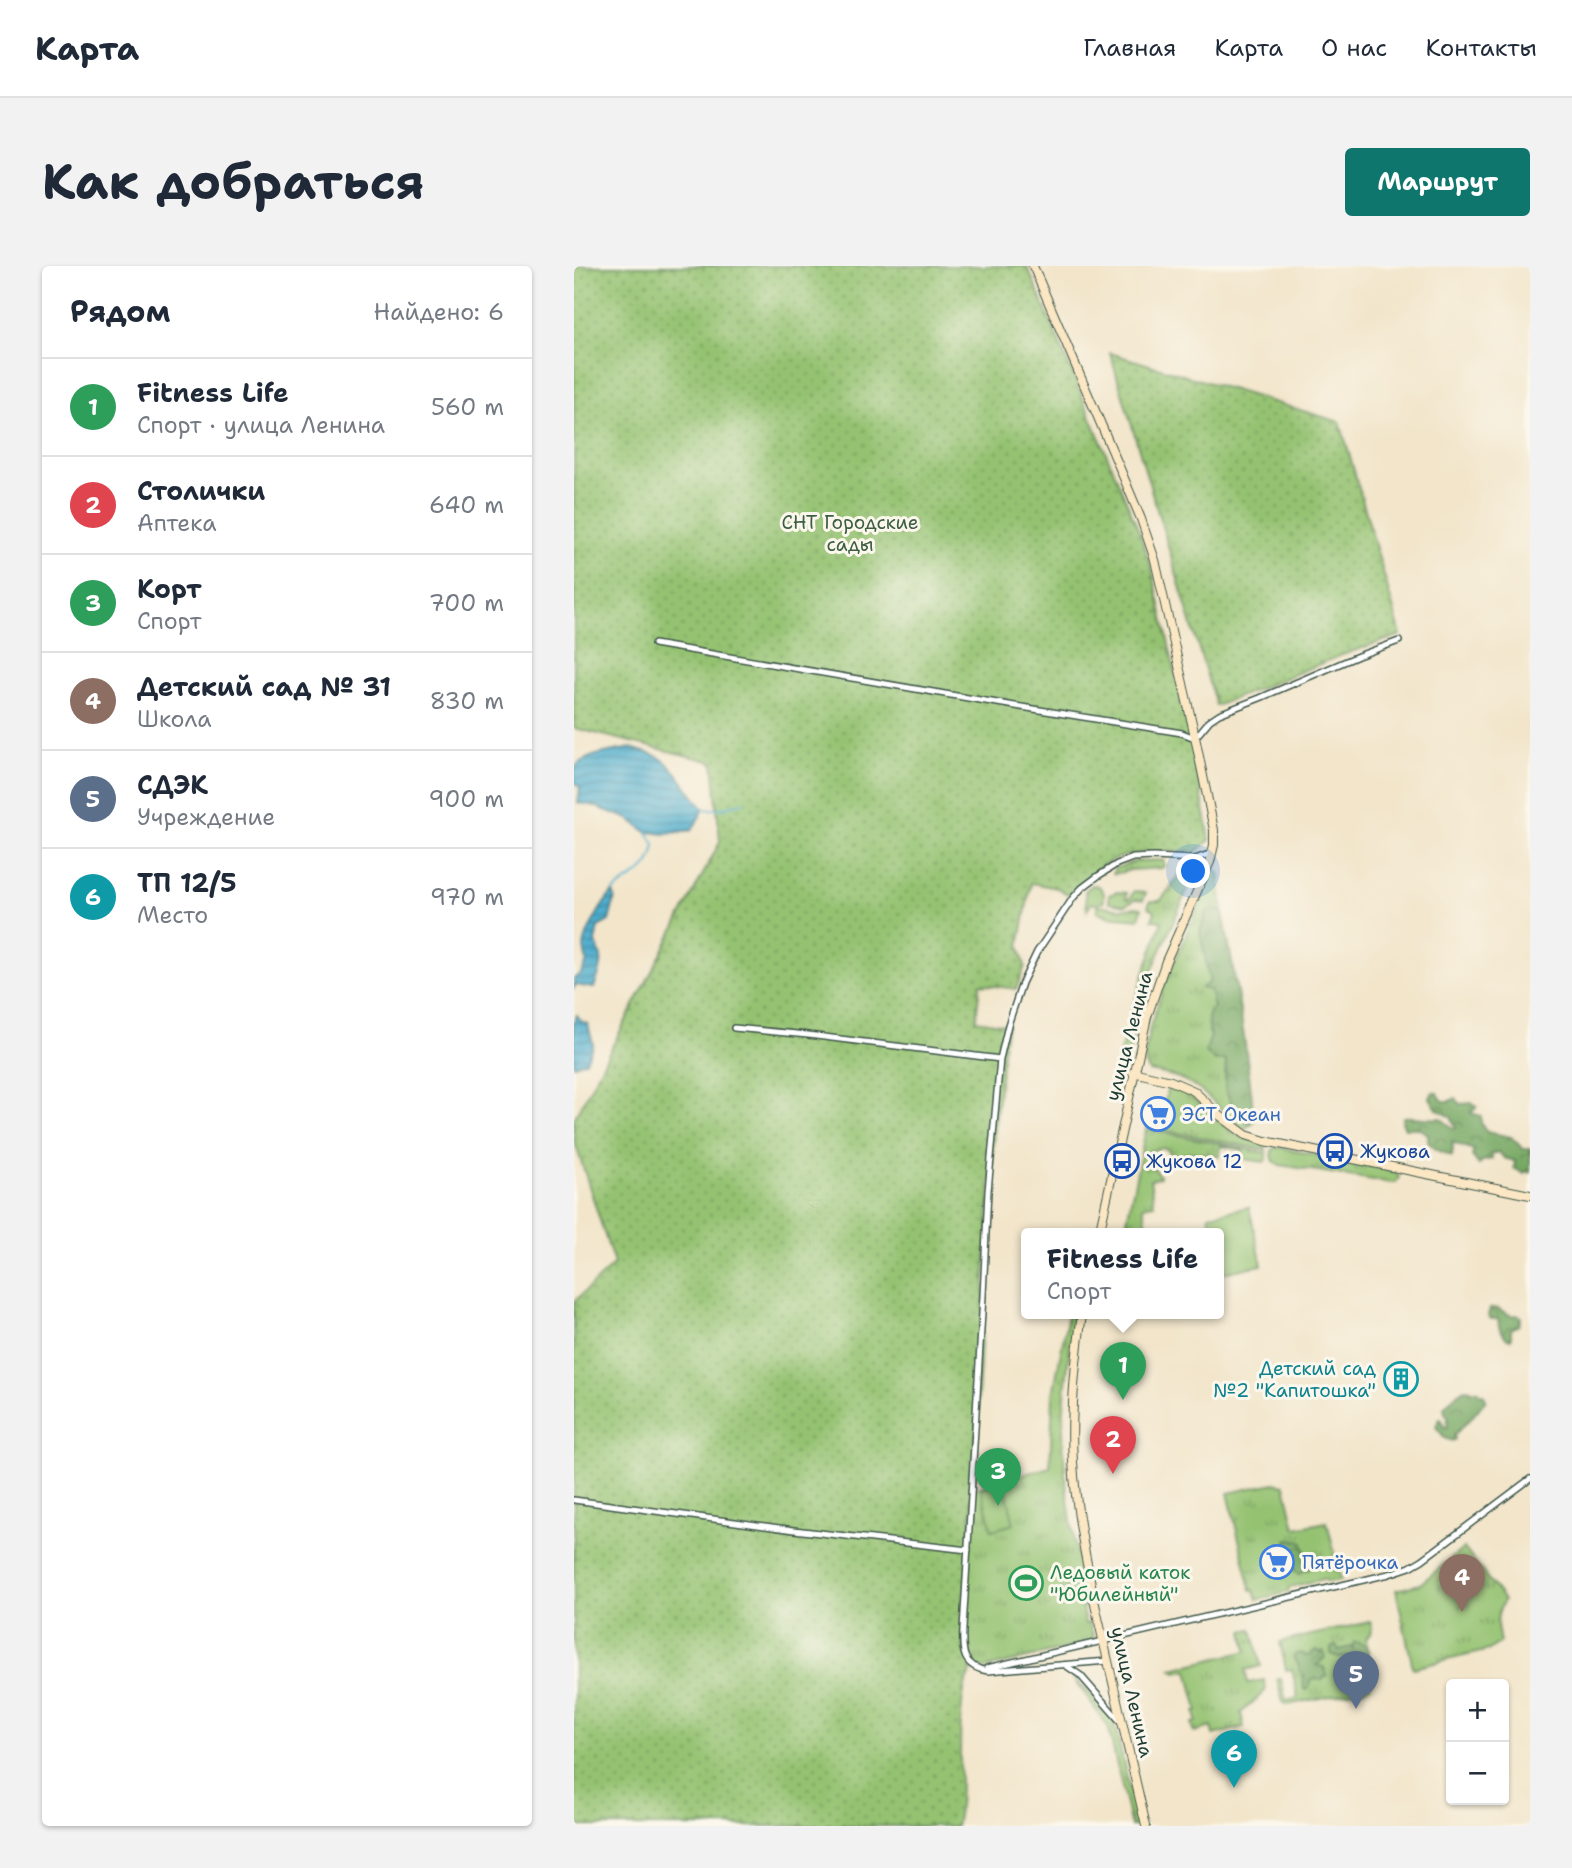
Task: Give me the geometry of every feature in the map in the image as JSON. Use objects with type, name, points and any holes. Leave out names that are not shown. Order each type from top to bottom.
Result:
[{"type":"main road","points":[[1033,266],[1141,519],[1155,560],[1213,824],[1212,853]]},
{"type":"main road","name":"улица Ленина","points":[[1100,1228],[1133,1072],[1152,1001],[1212,853]]},
{"type":"main road","points":[[1133,1072],[1171,1081],[1194,1091],[1219,1115],[1246,1135],[1265,1141],[1530,1195]]},
{"type":"main road","name":"улица Ленина","points":[[1081,1319],[1074,1381],[1072,1430],[1083,1547],[1146,1826]]},
{"type":"street","points":[[654,644],[1182,733],[1195,738],[1210,720],[1219,714],[1399,641]]},
{"type":"street","points":[[1108,1661],[988,1671],[974,1667],[965,1657],[963,1648],[984,1296],[985,1229],[1000,1059],[1022,983],[1037,952],[1082,888],[1117,864],[1133,858],[1195,859],[1212,853]]},
{"type":"street","points":[[734,1028],[1000,1059]]},
{"type":"street","points":[[980,1670],[1410,1567],[1530,1479]]},
{"type":"street","points":[[574,1500],[968,1550]]},
{"type":"street","points":[[1065,1665],[1080,1675],[1123,1725]]},
{"type":"green space","name":"СНТ Городские сады","points":[[574,266],[1027,266],[1139,531],[1152,569],[1210,840],[1196,852],[1142,853],[1112,860],[1098,868],[1069,895],[1057,888],[1031,883],[1019,946],[1025,966],[1016,989],[980,984],[976,1020],[1008,1025],[993,1145],[963,1649],[974,1667],[963,1697],[959,1810],[956,1826],[574,1826],[574,1302],[614,1264],[574,1139],[574,1119],[720,842],[713,762],[574,728]]},
{"type":"green space","points":[[1110,353],[1340,422],[1401,635],[1342,655],[1216,706]]},
{"type":"green space","points":[[1163,860],[1165,865],[1162,868],[1113,873],[1115,868],[1136,861]]},
{"type":"green space","points":[[1214,869],[1219,873],[1223,913],[1215,910],[1200,931],[1210,983],[1202,988],[1210,990],[1214,1007],[1208,1015],[1210,1039],[1206,1052],[1226,1060],[1225,1088],[1233,1109],[1243,1111],[1246,1121],[1251,1124],[1244,1129],[1199,1090],[1177,1077],[1149,1071],[1145,1062],[1150,1027],[1164,986]]},
{"type":"green space","points":[[1180,874],[1187,881],[1188,888],[1154,966],[1140,1008],[1132,1009],[1162,921],[1152,920],[1155,911],[1148,907],[1150,901],[1160,901],[1168,891],[1171,892],[1170,888]]},
{"type":"green space","points":[[1092,885],[1099,886],[1104,893],[1104,902],[1099,905],[1122,909],[1142,908],[1139,919],[1106,916],[1098,913],[1097,904],[1092,903],[1087,910],[1085,891]]},
{"type":"green space","points":[[1134,891],[1146,893],[1143,900],[1136,899],[1126,905],[1109,902],[1109,895],[1127,893],[1126,898],[1130,899]]},
{"type":"green space","points":[[1207,911],[1223,913],[1237,991],[1254,1121],[1251,1124],[1246,1121],[1242,1112],[1234,1110],[1225,1088],[1226,1060],[1215,1061],[1206,1052],[1210,1039],[1208,1014],[1214,1007],[1210,990],[1201,988],[1210,982],[1200,931]]},
{"type":"green space","points":[[1133,1015],[1137,1021],[1128,1057],[1124,1058],[1120,1051]]},
{"type":"green space","points":[[1168,1084],[1195,1100],[1225,1127],[1245,1139],[1265,1145],[1266,1150],[1147,1127],[1148,1124],[1164,1125]]},
{"type":"green space","points":[[1433,1092],[1443,1101],[1456,1098],[1460,1104],[1473,1103],[1477,1107],[1471,1113],[1481,1116],[1481,1123],[1487,1132],[1511,1137],[1523,1149],[1530,1149],[1530,1173],[1514,1168],[1515,1161],[1504,1158],[1499,1152],[1492,1154],[1492,1159],[1479,1165],[1472,1156],[1474,1150],[1452,1142],[1452,1156],[1437,1150],[1428,1142],[1428,1134],[1418,1128],[1405,1128],[1403,1117],[1440,1118],[1456,1128],[1451,1117],[1437,1109],[1430,1098]]},
{"type":"green space","points":[[1146,1129],[1267,1153],[1264,1162],[1243,1159],[1243,1150],[1221,1146],[1220,1156],[1192,1152],[1169,1157],[1169,1151],[1164,1148],[1149,1151],[1153,1166],[1160,1177],[1150,1180],[1154,1204],[1143,1206],[1148,1228],[1125,1228]]},
{"type":"green space","points":[[1277,1147],[1394,1171],[1399,1178],[1392,1183],[1280,1165],[1272,1156],[1272,1150]]},
{"type":"green space","points":[[1249,1207],[1262,1265],[1224,1273],[1224,1228],[1212,1228],[1209,1215]]},
{"type":"green space","points":[[1496,1308],[1512,1316],[1521,1317],[1519,1325],[1511,1329],[1511,1339],[1506,1338],[1499,1327],[1498,1319],[1491,1319],[1488,1315],[1490,1309]]},
{"type":"green space","points":[[1067,1319],[1073,1319],[1067,1371],[1063,1450],[1073,1536],[1086,1600],[1083,1601],[1082,1608],[1085,1624],[1089,1623],[1095,1641],[980,1670],[974,1667],[963,1648],[971,1489],[1050,1467],[1053,1394]]},
{"type":"green space","points":[[1465,1389],[1479,1391],[1484,1394],[1486,1400],[1454,1435],[1455,1439],[1452,1441],[1444,1438],[1436,1427],[1439,1418],[1444,1427],[1447,1427],[1448,1417],[1444,1407]]},
{"type":"green space","points":[[1004,1482],[1014,1524],[992,1530],[981,1488]]},
{"type":"green space","points":[[1274,1483],[1285,1485],[1295,1528],[1327,1522],[1341,1580],[1328,1582],[1324,1579],[1290,1587],[1288,1592],[1257,1600],[1254,1590],[1251,1590],[1228,1493]]},
{"type":"green space","points":[[1288,1539],[1302,1541],[1311,1568],[1297,1574]]},
{"type":"green space","points":[[1464,1548],[1504,1600],[1497,1621],[1500,1642],[1489,1650],[1413,1668],[1396,1590],[1420,1584]]},
{"type":"green space","points":[[1370,1622],[1371,1631],[1366,1639],[1373,1679],[1368,1688],[1288,1705],[1283,1703],[1277,1679],[1281,1679],[1286,1701],[1298,1698],[1292,1669],[1286,1670],[1280,1642]]},
{"type":"green space","points":[[1252,1629],[1261,1666],[1245,1670],[1248,1683],[1264,1680],[1266,1689],[1241,1713],[1244,1727],[1214,1735],[1212,1727],[1194,1732],[1192,1723],[1197,1722],[1195,1712],[1198,1711],[1188,1670],[1176,1672],[1172,1669],[1247,1651],[1243,1631]]},
{"type":"green space","points":[[1353,1643],[1367,1646],[1369,1663],[1357,1656],[1354,1661],[1349,1662],[1346,1656],[1340,1658],[1331,1654],[1331,1648],[1336,1645],[1339,1650],[1351,1647],[1353,1649]]},
{"type":"green space","points":[[1315,1650],[1325,1654],[1324,1659],[1316,1665],[1324,1667],[1327,1675],[1321,1680],[1316,1678],[1309,1681],[1307,1690],[1304,1689],[1299,1665],[1293,1657],[1303,1653],[1304,1656],[1310,1655]]},
{"type":"green space","points":[[1072,1676],[1110,1713],[1114,1721],[1138,1826],[1131,1826],[1108,1727]]},
{"type":"water","points":[[631,748],[659,757],[678,774],[704,809],[692,830],[665,834],[647,832],[629,819],[578,803],[580,788],[574,781],[577,765],[599,754]]},
{"type":"water","points":[[613,892],[615,898],[609,921],[598,927],[595,942],[601,960],[594,988],[576,985],[574,988],[574,978],[580,975],[587,962],[584,946],[588,932]]},
{"type":"water","points":[[577,1015],[582,1022],[588,1024],[593,1044],[586,1061],[574,1065],[574,1021]]},
{"type":"waterway","points":[[704,809],[745,802]]},
{"type":"waterway","points":[[613,892],[650,862],[655,844],[647,832]]},
{"type":"place","name":"ЭСТ Океан","points":[[1158,1114]]},
{"type":"place","name":"Жукова","points":[[1335,1151]]},
{"type":"place","name":"Жукова 12","points":[[1122,1161]]},
{"type":"place","name":"Детский сад №2 \"Капитошка\"","points":[[1401,1379]]},
{"type":"place","name":"Fitness Life","points":[[1123,1400]]},
{"type":"place","name":"Столички","points":[[1113,1474]]},
{"type":"place","name":"Корт","points":[[998,1506]]},
{"type":"place","name":"Пятёрочка","points":[[1277,1562]]},
{"type":"place","name":"Ледовый каток \"Юбилейный\"","points":[[1026,1583]]},
{"type":"place","name":"Детский сад № 31","points":[[1462,1612]]},
{"type":"place","name":"СДЭК","points":[[1356,1709]]},
{"type":"place","name":"ТП 12/5","points":[[1234,1788]]}]
